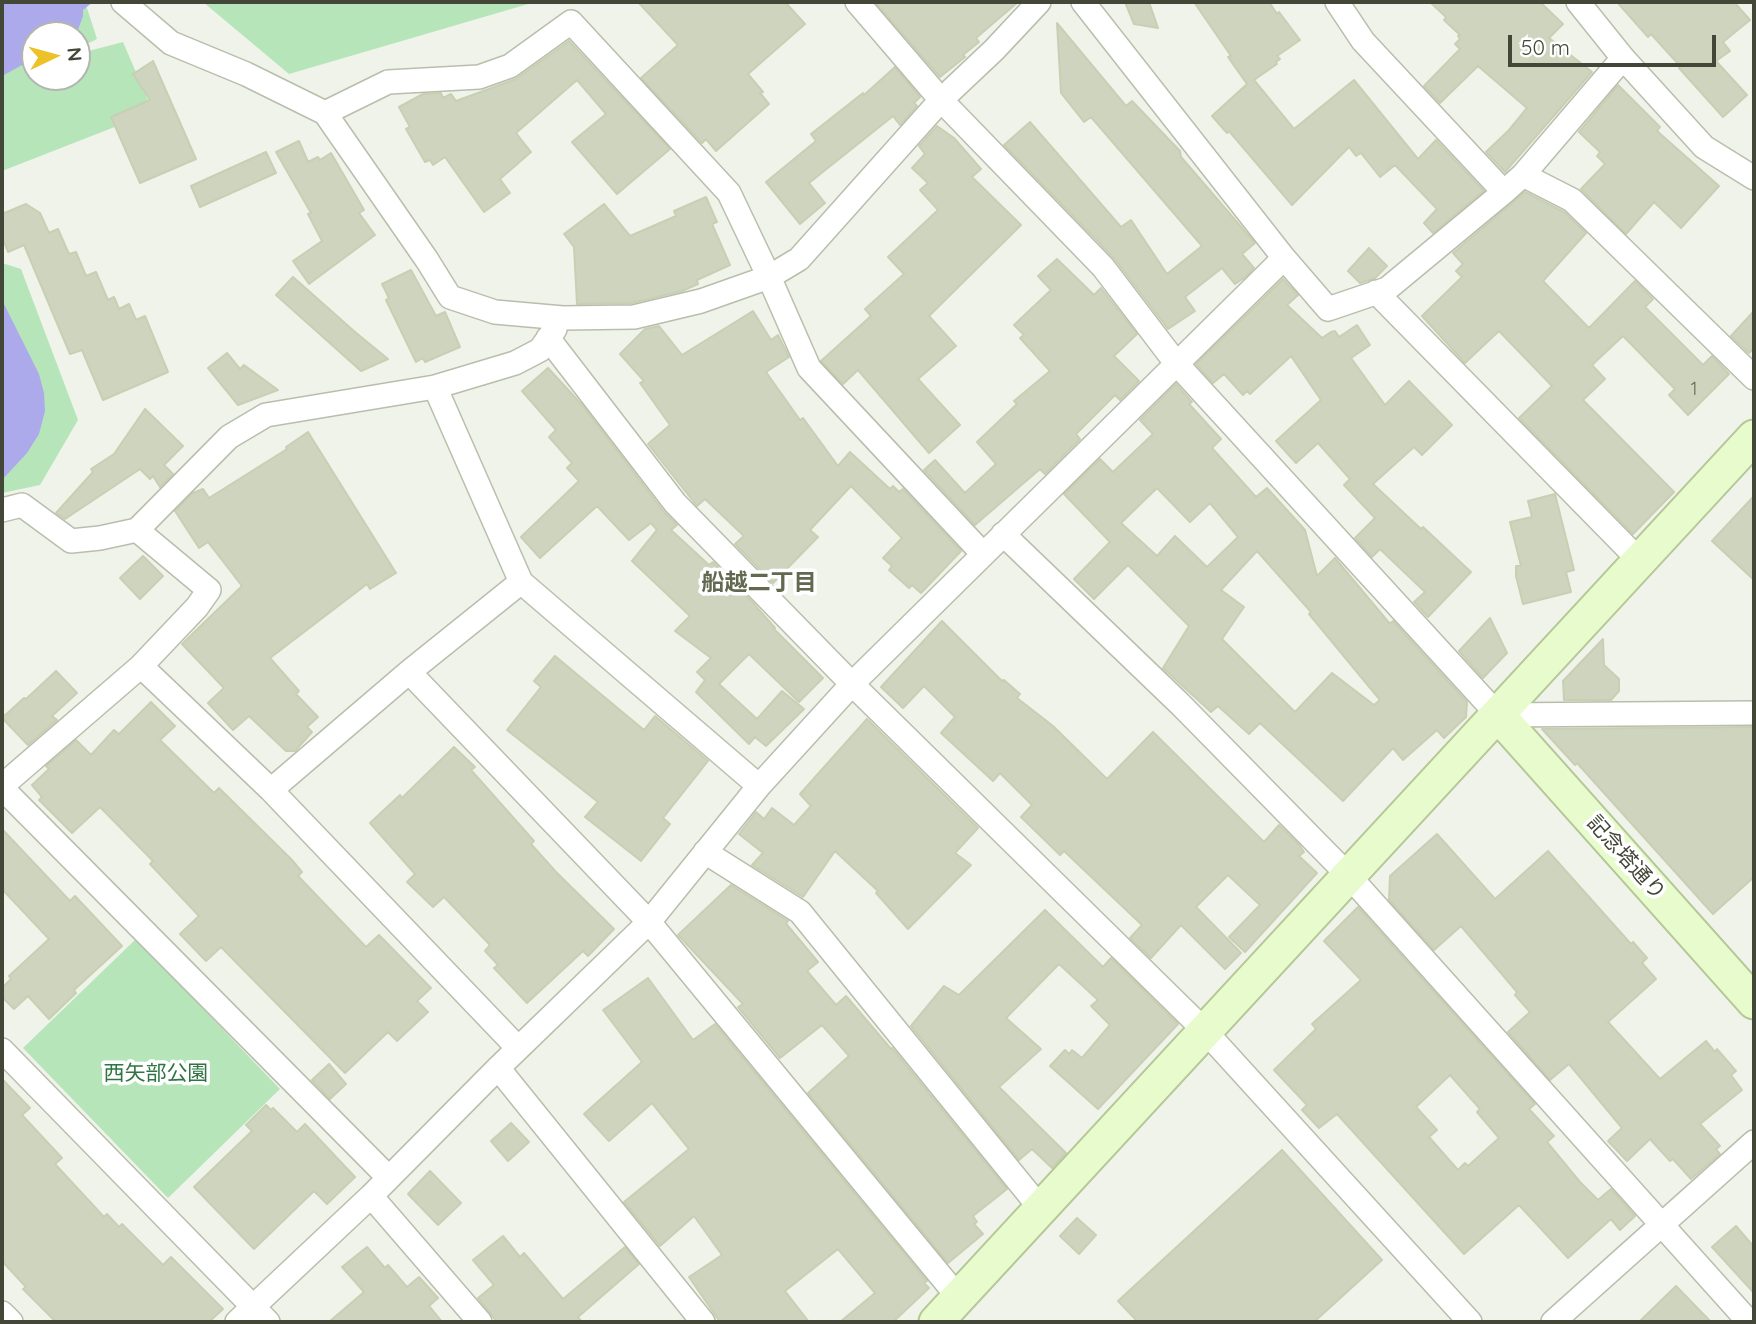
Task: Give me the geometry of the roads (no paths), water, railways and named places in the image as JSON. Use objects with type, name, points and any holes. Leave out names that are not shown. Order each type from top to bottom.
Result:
[{"type":"street","points":[[123,2],[171,43],[246,74],[325,113],[450,297],[495,312],[563,318],[634,317],[701,301],[769,277],[800,259],[941,100],[994,50],[1039,2]]},
{"type":"street","points":[[857,2],[941,100],[1103,267],[1176,363],[1498,715],[1754,713]]},
{"type":"street","points":[[1083,2],[1284,258],[1328,309],[1387,289],[1504,192],[1523,175],[1623,58]]},
{"type":"street","points":[[1337,2],[1363,41],[1504,192]]},
{"type":"street","points":[[1578,2],[1623,58],[1704,147],[1754,178]]},
{"type":"street","points":[[325,113],[388,82],[479,77],[510,66],[571,22],[729,193],[809,368],[983,554]]},
{"type":"street","points":[[1523,175],[1572,200],[1754,378]]},
{"type":"street","points":[[237,1322],[261,1314],[388,1177],[649,922],[759,786],[852,684],[1284,258]]},
{"type":"street","points":[[1376,292],[1639,560]]},
{"type":"street","points":[[2,510],[22,505],[71,541],[137,530],[229,437],[266,415],[435,387],[515,363],[540,350],[563,318]]},
{"type":"street","points":[[548,338],[675,503],[852,684],[1205,1031],[1470,1322]]},
{"type":"street","points":[[435,387],[521,582],[759,786]]},
{"type":"street","points":[[936,1322],[1754,437]]},
{"type":"street","points":[[137,530],[209,590],[197,607],[141,666],[2,787],[388,1177]]},
{"type":"street","points":[[1003,534],[1180,704],[1349,876],[1749,1322]]},
{"type":"street","points":[[271,790],[409,672],[521,582]]},
{"type":"street","points":[[141,666],[271,790],[518,1048]]},
{"type":"street","points":[[409,672],[649,922],[959,1298]]},
{"type":"street","name":"記念塔通り","points":[[1498,715],[1754,1002]]},
{"type":"street","points":[[705,852],[800,912],[1041,1209]]},
{"type":"street","points":[[2,1050],[261,1314]]},
{"type":"street","points":[[498,1069],[703,1322]]},
{"type":"street","points":[[1553,1322],[1754,1142]]},
{"type":"street","points":[[371,1196],[480,1322]]},
{"type":"street","points":[[2,1313],[10,1322]]},
{"type":"district","name":"船越二丁目","points":[[759,583]]},
{"type":"park label","name":"西矢部公園","points":[[156,1074]]}]
